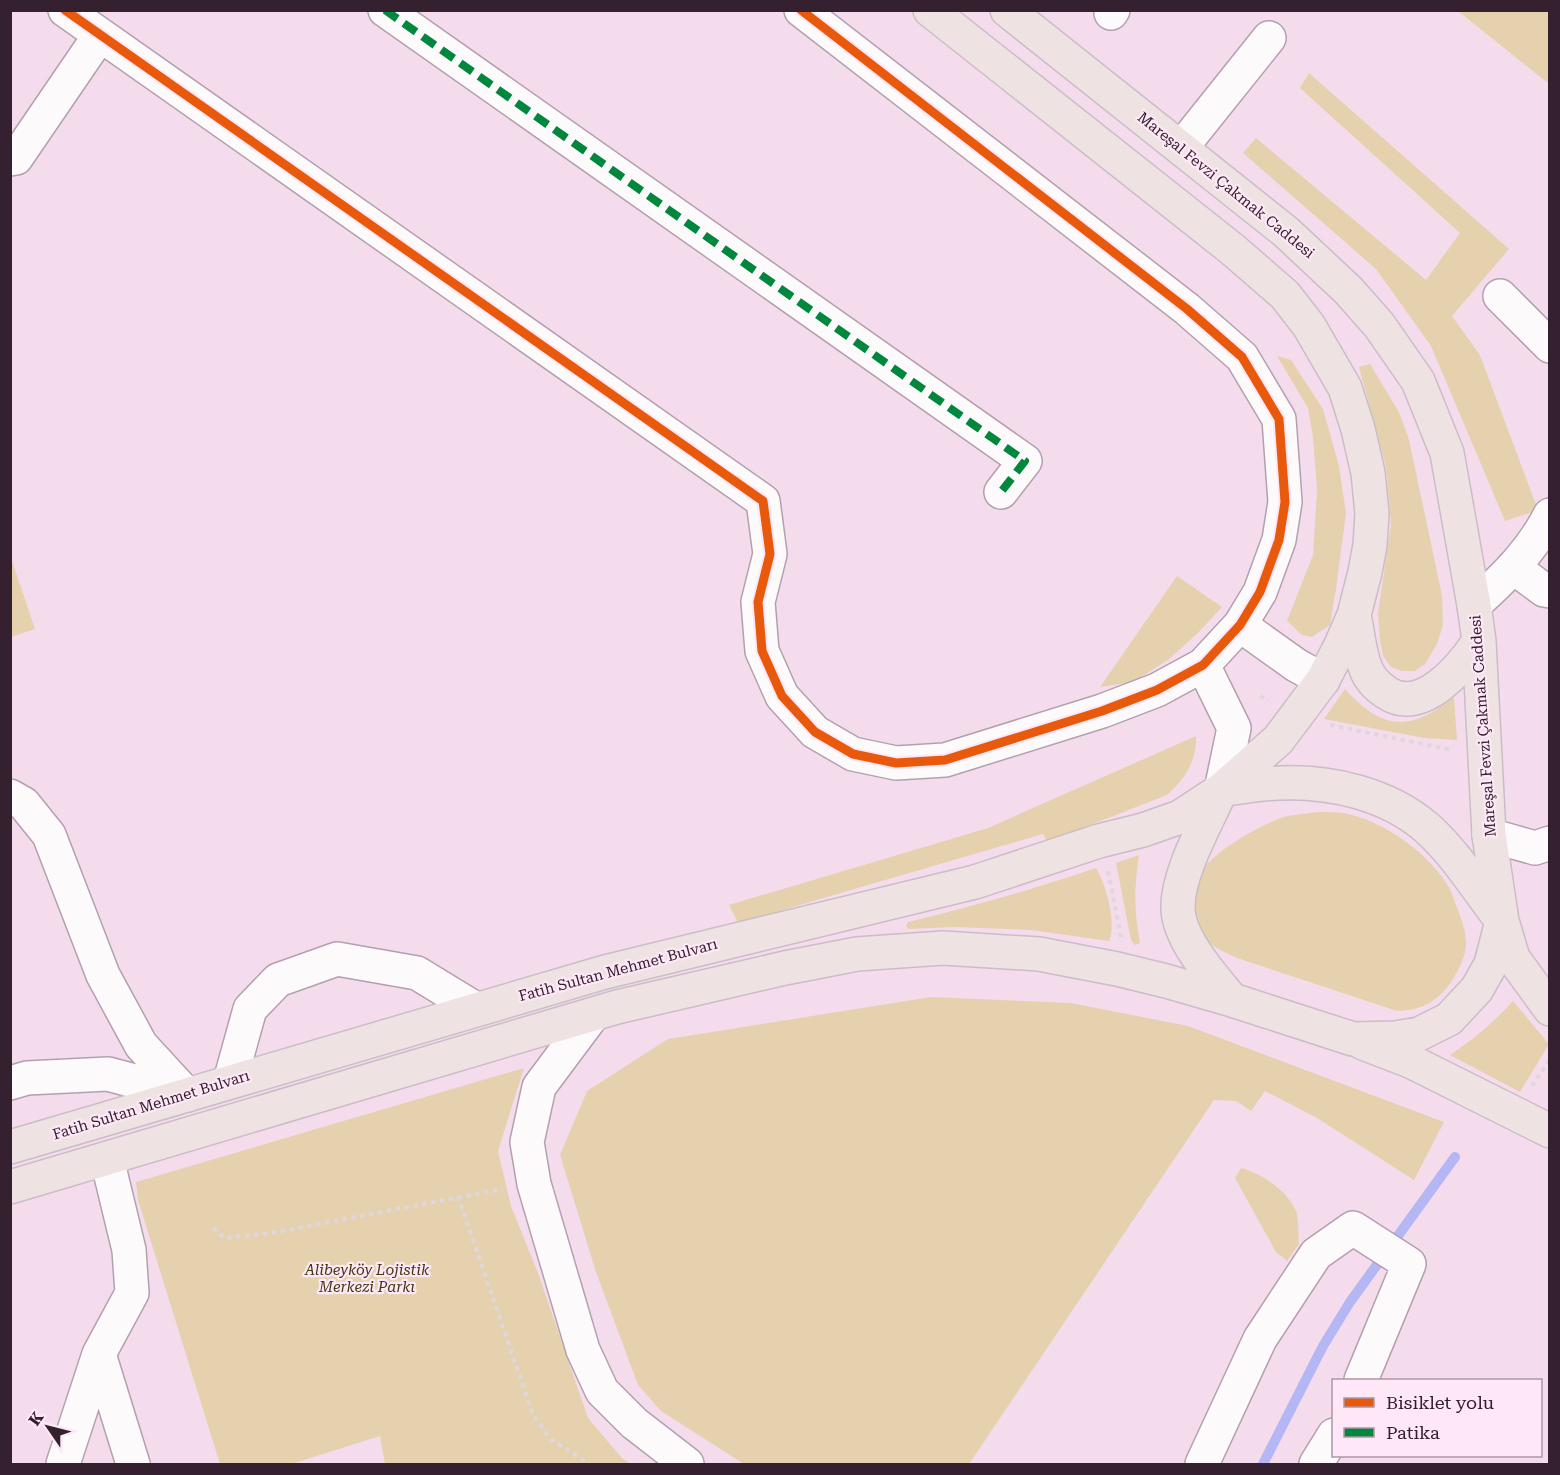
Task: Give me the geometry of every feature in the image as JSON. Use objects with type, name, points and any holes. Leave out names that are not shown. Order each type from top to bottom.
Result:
[{"type":"main road","points":[[930,10],[1232,249],[1285,295],[1309,326],[1344,387],[1358,429],[1368,473],[1372,514],[1370,545],[1354,615],[1323,680],[1295,718],[1278,740],[1221,790],[1187,865],[1181,885],[1178,911],[1187,938],[1200,961],[1232,1000]]},
{"type":"main road","name":"Mareşal Fevzi Çakmak Caddesi","points":[[1007,10],[1286,232],[1348,290],[1379,325],[1418,381],[1447,453],[1474,605],[1479,642],[1490,836],[1502,921],[1513,958],[1550,1010]]},
{"type":"main road","points":[[1354,615],[1366,669],[1376,686],[1393,697],[1416,699],[1441,686],[1464,663],[1479,642]]},
{"type":"main road","points":[[1221,790],[1279,783],[1309,783],[1372,796],[1402,810],[1427,828],[1453,855],[1502,921],[1491,964],[1477,989],[1449,1018],[1419,1034],[1395,1038],[1353,1040]]},
{"type":"main road","name":"Fatih Sultan Mehmet Bulvarı","points":[[10,1147],[616,969],[975,882],[1098,841],[1180,817],[1221,790]]},
{"type":"main road","points":[[10,1187],[616,1007],[784,968],[857,954],[943,948],[1039,954],[1117,969],[1232,1000],[1410,1061],[1550,1131]]},
{"type":"street","points":[[65,10],[763,501],[770,554],[758,602],[762,651],[782,696],[815,732],[854,754],[896,763],[945,760],[1102,711],[1157,690],[1203,665],[1240,625],[1260,592],[1279,540],[1285,502],[1279,419],[1242,357],[1187,309],[801,10]]},
{"type":"street","points":[[385,10],[1025,461],[1001,492]]},
{"type":"street","points":[[10,159],[16,158],[100,35]]},
{"type":"street","points":[[1181,148],[1269,38]]},
{"type":"street","points":[[1500,296],[1550,346]]},
{"type":"street","points":[[1474,605],[1513,567],[1540,534],[1550,515]]},
{"type":"street","points":[[1513,567],[1544,590],[1550,591]]},
{"type":"street","points":[[1240,625],[1296,665],[1323,680]]},
{"type":"street","points":[[1203,665],[1234,728],[1221,790]]},
{"type":"street","points":[[10,796],[24,804],[49,835],[103,975],[141,1045],[187,1095]]},
{"type":"street","points":[[1490,836],[1535,848],[1550,843]]},
{"type":"street","points":[[230,1081],[250,1009],[278,980],[337,959],[417,973],[476,1009]]},
{"type":"street","points":[[592,1016],[539,1087],[527,1142],[534,1184],[583,1350],[602,1391],[634,1423],[687,1464]]},
{"type":"street","points":[[10,1083],[27,1078],[108,1074],[187,1095]]},
{"type":"street","points":[[63,1464],[99,1354],[132,1293],[129,1250],[107,1158]]},
{"type":"street","points":[[1202,1464],[1260,1339],[1316,1254],[1353,1228],[1409,1264],[1362,1379]]},
{"type":"street","points":[[99,1354],[133,1464]]},
{"type":"path","points":[[1260,696],[1295,718],[1462,753],[1484,752]]},
{"type":"path","points":[[1108,869],[1123,948]]},
{"type":"path","points":[[1527,1095],[1550,1059]]},
{"type":"path","points":[[213,1228],[224,1238],[271,1233],[458,1196],[534,1184]]},
{"type":"path","points":[[458,1196],[533,1415],[551,1439],[589,1464]]},
{"type":"green space","points":[[1458,11],[1549,11],[1549,84]]},
{"type":"green space","points":[[1309,73],[1509,249],[1452,316],[1480,355],[1538,510],[1505,521],[1431,346],[1376,269],[1243,153],[1256,138],[1426,280],[1460,233],[1300,88]]},
{"type":"green space","points":[[1277,356],[1291,360],[1323,409],[1339,466],[1346,513],[1330,625],[1312,637],[1302,635],[1287,621],[1313,555],[1317,490],[1313,437],[1308,408]]},
{"type":"green space","points":[[1370,364],[1399,412],[1409,440],[1442,595],[1443,625],[1437,644],[1425,664],[1415,671],[1402,671],[1391,667],[1383,656],[1380,641],[1378,613],[1391,524],[1386,467],[1359,367]]},
{"type":"green space","points":[[10,555],[35,629],[11,637],[10,637]]},
{"type":"green space","points":[[1177,576],[1222,607],[1168,660],[1133,682],[1100,687]]},
{"type":"green space","points":[[1345,689],[1372,713],[1397,722],[1410,721],[1424,716],[1454,697],[1457,740],[1424,738],[1324,719]]},
{"type":"green space","points":[[1196,736],[1196,745],[1189,769],[1167,795],[1047,842],[1043,834],[738,923],[729,905],[988,828]]},
{"type":"green space","points":[[1320,812],[1358,816],[1387,830],[1428,860],[1449,887],[1464,929],[1466,945],[1459,969],[1448,987],[1436,999],[1415,1009],[1397,1011],[1237,958],[1214,946],[1205,938],[1195,914],[1193,899],[1194,889],[1206,865],[1239,839],[1278,819]]},
{"type":"green space","points":[[1139,855],[1135,899],[1140,943],[1135,945],[1131,940],[1116,863]]},
{"type":"green space","points":[[1096,868],[1111,914],[1109,941],[1031,930],[955,927],[909,929],[906,926],[908,922],[1003,897]]},
{"type":"green space","points":[[931,997],[1071,1003],[1188,1026],[1444,1122],[1414,1180],[1317,1118],[1265,1091],[1251,1111],[1236,1101],[1214,1100],[969,1464],[744,1464],[661,1411],[638,1385],[596,1272],[560,1155],[587,1091],[668,1039]]},
{"type":"green space","points":[[1513,1001],[1549,1044],[1520,1092],[1450,1055],[1483,1030]]},
{"type":"green space","name":"Alibeyköy Lojistik Merkezi Parkı","points":[[524,1068],[498,1151],[511,1206],[538,1273],[588,1418],[622,1458],[631,1464],[385,1464],[380,1436],[291,1464],[220,1464],[138,1200],[136,1182]]},
{"type":"green space","points":[[1241,1168],[1273,1184],[1287,1197],[1296,1211],[1299,1244],[1287,1261],[1276,1252],[1235,1178]]},
{"type":"waterway","points":[[1263,1464],[1323,1346],[1350,1302],[1455,1157]]},
{"type":"marked path","points":[[385,10],[1025,461],[1001,492]]},
{"type":"cycle path","points":[[65,10],[763,501],[770,554],[758,602],[762,651],[782,696],[815,732],[853,754],[896,763],[945,760],[1102,711],[1157,690],[1203,665],[1240,625],[1260,592],[1279,540],[1285,502],[1279,419],[1242,357],[1187,309],[801,10]]}]
